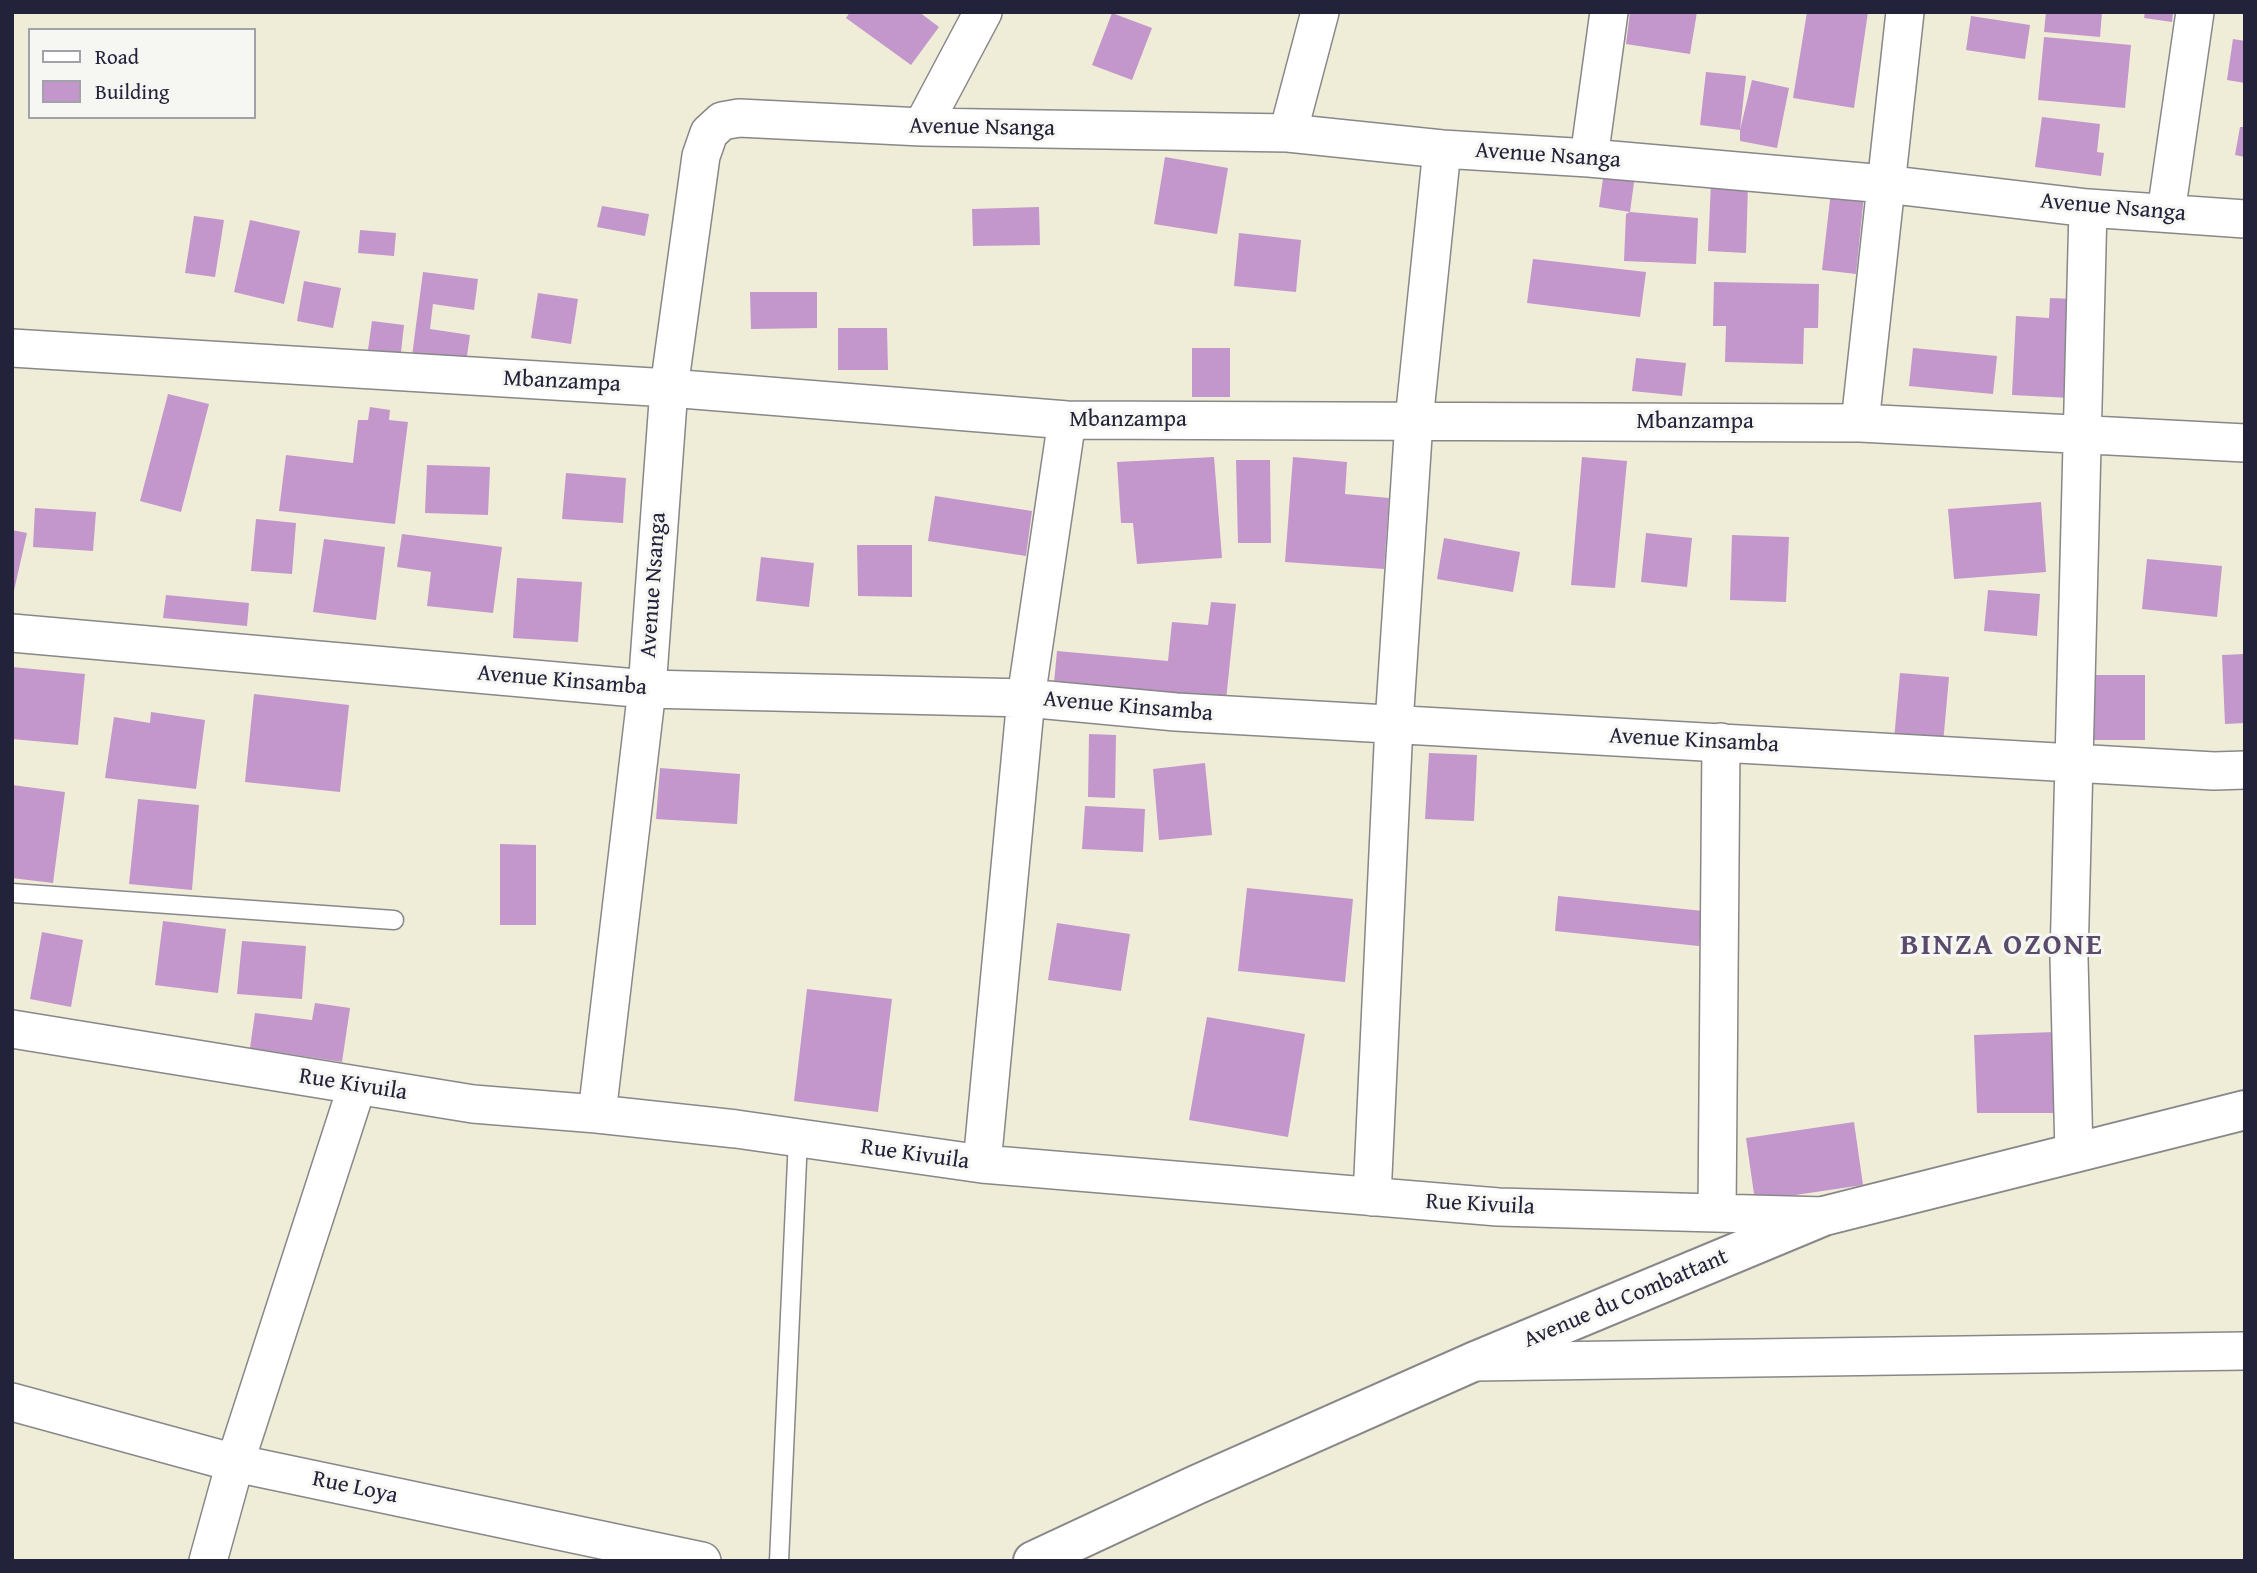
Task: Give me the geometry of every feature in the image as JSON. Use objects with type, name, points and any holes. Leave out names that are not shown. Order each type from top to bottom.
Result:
[{"type":"street","points":[[922,127],[984,12]]},
{"type":"street","points":[[1288,134],[1320,12]]},
{"type":"street","points":[[1589,158],[1609,12]]},
{"type":"street","points":[[1860,423],[1905,12]]},
{"type":"street","points":[[2166,213],[2195,12]]},
{"type":"street","name":"Avenue Nsanga","points":[[597,1114],[646,689],[670,388],[701,156],[709,132],[722,121],[739,118],[922,127],[1288,134],[1885,184],[2088,208],[2245,219]]},
{"type":"street","points":[[1372,1197],[1395,724],[1414,421],[1443,149]]},
{"type":"street","points":[[2074,1153],[2069,959],[2088,208]]},
{"type":"street","name":"Mbanzampa","points":[[12,348],[670,388],[1067,420],[1860,423],[2245,443]]},
{"type":"street","points":[[982,1164],[1026,698],[1067,420]]},
{"type":"street","name":"Avenue Kinsamba","points":[[12,633],[646,689],[1026,698],[1176,712],[2245,771]]},
{"type":"street","points":[[1717,1213],[1721,742]]},
{"type":"street","name":"Rue Kivuila","points":[[12,1029],[473,1104],[597,1114],[982,1164],[1498,1207],[1824,1216]]},
{"type":"street","points":[[208,1561],[235,1463],[357,1086]]},
{"type":"street","name":"Avenue du Combattant","points":[[1033,1561],[1473,1362],[1824,1216],[2245,1110]]},
{"type":"street","points":[[1473,1362],[2245,1351]]},
{"type":"street","name":"Rue Loya","points":[[12,1402],[235,1463],[702,1561]]},
{"type":"lane","points":[[12,893],[394,920]]},
{"type":"lane","points":[[779,1561],[798,1138]]},
{"type":"building","points":[[850,12],[919,12],[939,27],[911,65],[846,18]]},
{"type":"building","points":[[1630,12],[1697,12],[1690,54],[1626,44]]},
{"type":"building","points":[[1807,12],[1868,12],[1854,108],[1793,98]]},
{"type":"building","points":[[2046,12],[2102,12],[2100,37],[2044,32]]},
{"type":"building","points":[[2145,12],[2173,12],[2172,22],[2144,18]]},
{"type":"building","points":[[1112,13],[1152,28],[1132,80],[1092,65]]},
{"type":"building","points":[[1971,16],[2030,25],[2025,59],[1966,50]]},
{"type":"building","points":[[2044,37],[2131,45],[2125,108],[2038,100]]},
{"type":"building","points":[[2233,39],[2245,41],[2245,83],[2227,80]]},
{"type":"building","points":[[1706,72],[1746,76],[1740,130],[1700,125]]},
{"type":"building","points":[[1752,80],[1789,88],[1777,148],[1740,141],[1740,130]]},
{"type":"building","points":[[2042,117],[2100,124],[2097,152],[2104,153],[2101,176],[2035,167]]},
{"type":"building","points":[[2240,127],[2245,127],[2245,157],[2235,155]]},
{"type":"building","points":[[1165,157],[1228,168],[1217,234],[1154,224]]},
{"type":"building","points":[[1604,171],[1635,175],[1630,212],[1599,207]]},
{"type":"building","points":[[1711,182],[1748,184],[1746,253],[1708,251]]},
{"type":"building","points":[[1831,191],[1864,195],[1856,274],[1822,270]]},
{"type":"building","points":[[602,206],[649,214],[645,236],[597,227]]},
{"type":"building","points":[[1039,207],[1040,245],[973,246],[972,209]]},
{"type":"building","points":[[1630,212],[1698,218],[1696,264],[1624,261],[1626,214]]},
{"type":"building","points":[[194,216],[224,220],[215,277],[185,273]]},
{"type":"building","points":[[250,220],[300,231],[284,304],[234,292]]},
{"type":"building","points":[[360,230],[396,233],[394,256],[358,253]]},
{"type":"building","points":[[1239,233],[1301,240],[1296,292],[1234,286]]},
{"type":"building","points":[[1533,259],[1646,272],[1640,317],[1527,303]]},
{"type":"building","points":[[423,272],[478,279],[474,310],[433,304],[430,329],[470,335],[466,363],[412,356]]},
{"type":"building","points":[[304,281],[341,288],[333,328],[297,321]]},
{"type":"building","points":[[1714,282],[1819,284],[1818,328],[1804,328],[1803,364],[1725,362],[1726,326],[1713,326]]},
{"type":"building","points":[[750,292],[817,292],[817,328],[751,329]]},
{"type":"building","points":[[538,293],[578,299],[571,344],[531,338]]},
{"type":"building","points":[[2050,298],[2075,299],[2071,398],[2012,395],[2016,316],[2049,318]]},
{"type":"building","points":[[372,321],[404,325],[400,361],[367,357]]},
{"type":"building","points":[[838,328],[887,328],[888,370],[838,370]]},
{"type":"building","points":[[1192,348],[1230,348],[1230,397],[1192,397]]},
{"type":"building","points":[[1913,348],[1997,356],[1993,394],[1909,386]]},
{"type":"building","points":[[1636,358],[1686,363],[1682,396],[1632,391]]},
{"type":"building","points":[[168,394],[209,404],[181,512],[140,501]]},
{"type":"building","points":[[370,407],[390,410],[389,420],[408,422],[395,524],[279,511],[286,455],[353,463],[358,420],[368,420]]},
{"type":"building","points":[[1214,457],[1222,558],[1137,564],[1133,523],[1121,523],[1117,462]]},
{"type":"building","points":[[1293,457],[1347,462],[1345,494],[1389,498],[1384,569],[1285,562]]},
{"type":"building","points":[[1582,457],[1627,461],[1615,588],[1571,585]]},
{"type":"building","points":[[1236,460],[1270,460],[1271,543],[1238,543]]},
{"type":"building","points":[[427,465],[490,467],[488,515],[425,513]]},
{"type":"building","points":[[566,473],[626,478],[623,523],[562,519]]},
{"type":"building","points":[[935,496],[1032,511],[1026,556],[928,541]]},
{"type":"building","points":[[2041,502],[2046,572],[1954,579],[1948,509]]},
{"type":"building","points":[[35,508],[96,512],[93,551],[33,547]]},
{"type":"building","points":[[256,519],[296,523],[292,574],[251,571]]},
{"type":"building","points":[[12,530],[27,533],[13,595],[12,594]]},
{"type":"building","points":[[1646,533],[1692,538],[1687,587],[1641,582]]},
{"type":"building","points":[[402,534],[502,547],[493,613],[427,606],[431,572],[397,567]]},
{"type":"building","points":[[1732,535],[1789,537],[1786,602],[1730,600]]},
{"type":"building","points":[[1444,538],[1520,552],[1513,592],[1437,579]]},
{"type":"building","points":[[324,539],[385,547],[376,620],[313,612]]},
{"type":"building","points":[[857,545],[912,545],[912,597],[858,596]]},
{"type":"building","points":[[761,557],[814,563],[809,607],[756,601]]},
{"type":"building","points":[[2147,559],[2222,566],[2217,617],[2142,609]]},
{"type":"building","points":[[517,578],[582,582],[578,642],[513,638]]},
{"type":"building","points":[[1988,590],[2040,594],[2037,636],[1984,631]]},
{"type":"building","points":[[166,595],[249,603],[247,626],[163,618]]},
{"type":"building","points":[[1211,602],[1236,604],[1226,700],[1054,683],[1057,651],[1168,661],[1172,622],[1208,625]]},
{"type":"building","points":[[2245,654],[2245,723],[2225,724],[2222,655]]},
{"type":"building","points":[[12,667],[85,674],[78,745],[12,739]]},
{"type":"building","points":[[1900,673],[1949,677],[1943,744],[1894,740]]},
{"type":"building","points":[[2092,675],[2145,675],[2145,740],[2093,740]]},
{"type":"building","points":[[254,694],[349,705],[340,792],[245,782]]},
{"type":"building","points":[[151,712],[205,720],[196,789],[105,778],[114,717],[150,723]]},
{"type":"building","points":[[1089,734],[1116,735],[1115,798],[1088,797]]},
{"type":"building","points":[[1429,753],[1477,755],[1474,821],[1425,819]]},
{"type":"building","points":[[1205,763],[1212,835],[1159,840],[1153,769]]},
{"type":"building","points":[[660,768],[740,774],[737,824],[656,819]]},
{"type":"building","points":[[12,785],[65,792],[53,883],[12,878]]},
{"type":"building","points":[[138,799],[199,805],[192,890],[129,884]]},
{"type":"building","points":[[1085,806],[1145,809],[1143,852],[1082,849]]},
{"type":"building","points":[[500,844],[536,845],[536,925],[500,925]]},
{"type":"building","points":[[1247,888],[1353,899],[1345,982],[1238,971]]},
{"type":"building","points":[[1558,896],[1703,911],[1699,946],[1555,931]]},
{"type":"building","points":[[163,921],[226,929],[218,993],[155,985]]},
{"type":"building","points":[[1057,923],[1130,934],[1121,991],[1048,980]]},
{"type":"building","points":[[42,932],[83,940],[71,1007],[30,999]]},
{"type":"building","points":[[242,941],[306,946],[302,999],[237,994]]},
{"type":"building","points":[[807,989],[892,999],[878,1112],[794,1101]]},
{"type":"building","points":[[315,1003],[350,1008],[342,1062],[250,1048],[255,1013],[312,1020]]},
{"type":"building","points":[[1207,1017],[1305,1034],[1288,1137],[1189,1120]]},
{"type":"building","points":[[2054,1032],[2056,1113],[1977,1113],[1974,1035]]},
{"type":"building","points":[[1854,1122],[1863,1185],[1755,1201],[1746,1138]]},
{"type":"district","name":"BINZA OZONE","points":[[2002,946]]}]
